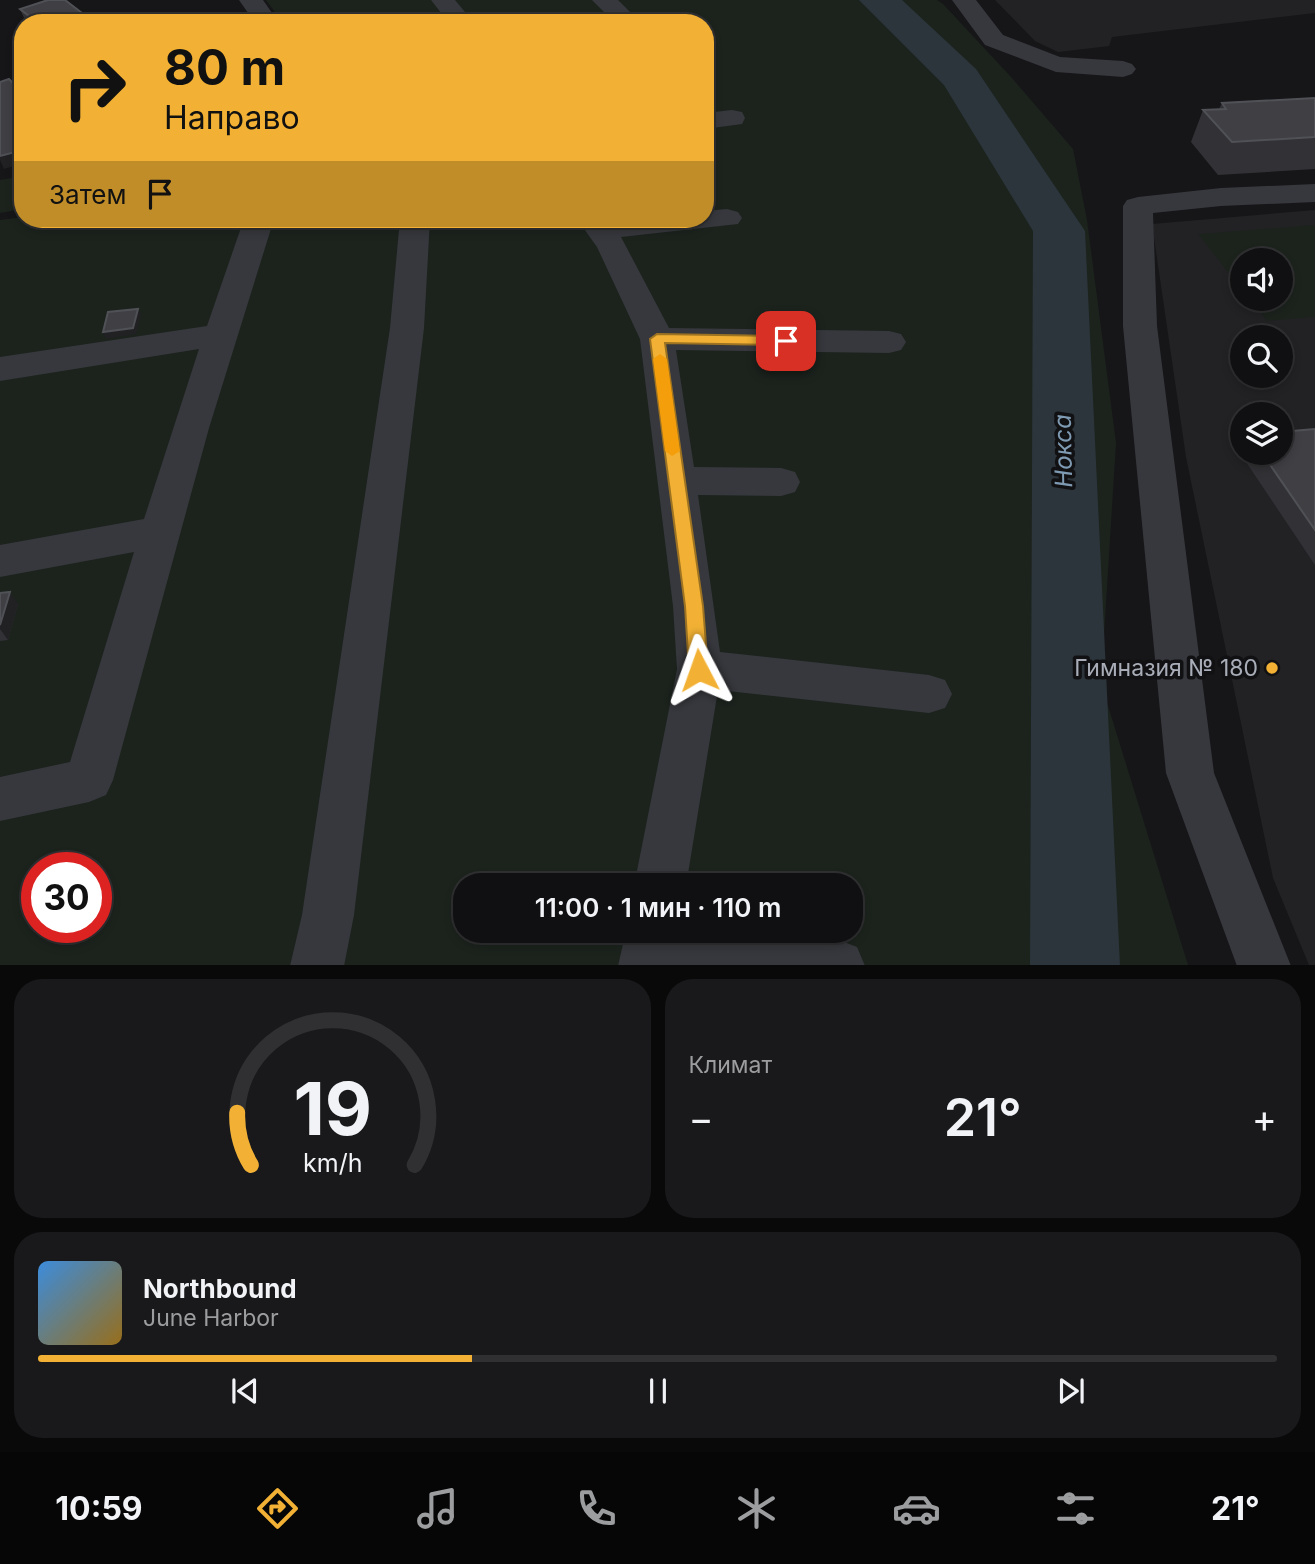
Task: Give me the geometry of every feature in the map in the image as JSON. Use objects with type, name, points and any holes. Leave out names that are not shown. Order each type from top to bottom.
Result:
[{"type":"street","points":[[443,0],[455,14]]},
{"type":"street","points":[[604,0],[619,14]]},
{"type":"street","points":[[964,0],[994,40],[1056,64],[1122,69]]},
{"type":"street","points":[[714,120],[732,118]]},
{"type":"street","points":[[1264,965],[1190,774],[1140,326],[1138,206],[1222,197],[1315,193]]},
{"type":"street","points":[[714,219],[727,218]]},
{"type":"street","points":[[0,799],[89,780],[159,532],[219,335],[256,228]]},
{"type":"street","points":[[317,965],[328,915],[407,328],[414,228]]},
{"type":"street","points":[[599,228],[657,339],[694,606],[699,670],[662,873]]},
{"type":"street","points":[[0,369],[219,335]]},
{"type":"street","points":[[657,339],[888,342]]},
{"type":"street","points":[[676,481],[781,482]]},
{"type":"street","points":[[0,561],[159,532]]},
{"type":"street","points":[[699,670],[929,694]]},
{"type":"street","points":[[724,943],[838,965]]},
{"type":"shaded area","points":[[266,0],[937,0],[1012,78],[1073,149],[1087,220],[1116,443],[1101,683],[1188,965],[0,965],[0,220],[14,218],[14,228],[714,228],[714,14],[276,14]]},
{"type":"shaded area","points":[[995,0],[1315,0],[1315,13],[1112,37],[1109,46],[1058,52],[1035,41]]},
{"type":"shaded area","points":[[14,178],[14,211],[0,213],[0,180]]},
{"type":"shaded area","name":"Гимназия № 180","points":[[1315,210],[1315,965],[1309,965],[1273,878],[1186,457],[1152,224]]},
{"type":"shaded area","points":[[1315,225],[1315,317],[1267,321],[1259,311],[1293,311],[1293,248],[1230,248],[1230,275],[1198,234]]},
{"type":"building","points":[[48,0],[65,0],[83,14],[26,14],[20,9]]},
{"type":"building","points":[[9,79],[14,84],[14,152],[0,156],[0,82]]},
{"type":"building","points":[[1315,98],[1315,137],[1232,142],[1203,110],[1226,109],[1222,103]]},
{"type":"building","points":[[138,309],[133,328],[103,332],[108,312]]},
{"type":"building","points":[[1315,429],[1315,530],[1270,465],[1293,465],[1293,431]]},
{"type":"building","points":[[10,592],[0,625],[0,593]]},
{"type":"waterway","name":"Нокса","points":[[879,0],[961,78],[1059,231],[1075,965]]},
{"type":"slow traffic","points":[[660,359],[672,451]]},
{"type":"place","name":"Гимназия № 180","points":[[1272,668]]},
{"type":"route","points":[[699,670],[694,606],[657,339],[786,341]]}]
